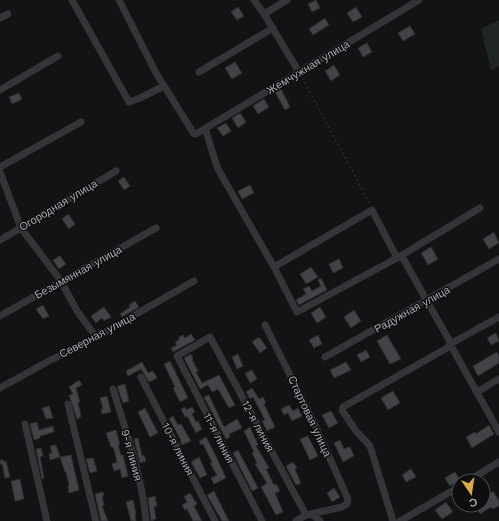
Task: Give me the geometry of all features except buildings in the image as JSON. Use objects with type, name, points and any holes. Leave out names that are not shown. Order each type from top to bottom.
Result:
[{"type":"street","points":[[72,0],[129,102],[164,86],[119,0]]},
{"type":"street","points":[[254,0],[273,28],[299,72]]},
{"type":"street","points":[[264,14],[287,0]]},
{"type":"street","name":"Жемчужная улица","points":[[164,86],[194,134],[196,134],[419,0]]},
{"type":"street","points":[[0,18],[8,14]]},
{"type":"street","points":[[199,72],[273,28]]},
{"type":"street","points":[[0,90],[58,56]]},
{"type":"street","points":[[0,167],[81,122]]},
{"type":"street","points":[[205,129],[212,155],[218,169],[274,267],[297,312],[397,258],[480,208]]},
{"type":"street","name":"Огородная улица","points":[[0,240],[116,170]]},
{"type":"street","points":[[0,172],[21,228],[61,281],[77,311],[96,337]]},
{"type":"street","points":[[274,267],[372,210],[397,258]]},
{"type":"street","name":"Безымянная улица","points":[[0,316],[156,228]]},
{"type":"street","points":[[397,258],[401,257],[404,260],[499,432]]},
{"type":"street","name":"Радужная улица","points":[[325,357],[499,259]]},
{"type":"street","name":"Северная улица","points":[[0,388],[96,337],[194,281]]},
{"type":"street","points":[[393,521],[370,446],[356,431],[342,410],[343,407],[499,317]]},
{"type":"street","name":"Стартовая улица","points":[[265,324],[334,466],[348,499],[347,504],[342,507],[309,514]]},
{"type":"street","name":"11-я линия","points":[[210,337],[177,356],[262,521]]},
{"type":"street","name":"12-я линия","points":[[210,337],[309,514]]},
{"type":"street","name":"10-я линия","points":[[141,377],[215,521]]},
{"type":"street","points":[[477,392],[499,379]]},
{"type":"street","name":"9-я линия","points":[[113,389],[136,466],[145,508],[146,521]]},
{"type":"street","points":[[68,404],[96,521]]},
{"type":"street","points":[[25,424],[47,521]]},
{"type":"street","points":[[481,473],[499,462]]},
{"type":"street","points":[[400,521],[451,492]]},
{"type":"street","points":[[296,521],[309,514],[320,521]]},
{"type":"path","points":[[299,72],[372,210]]},
{"type":"shaded area","points":[[499,20],[499,66],[491,70],[481,29]]}]
